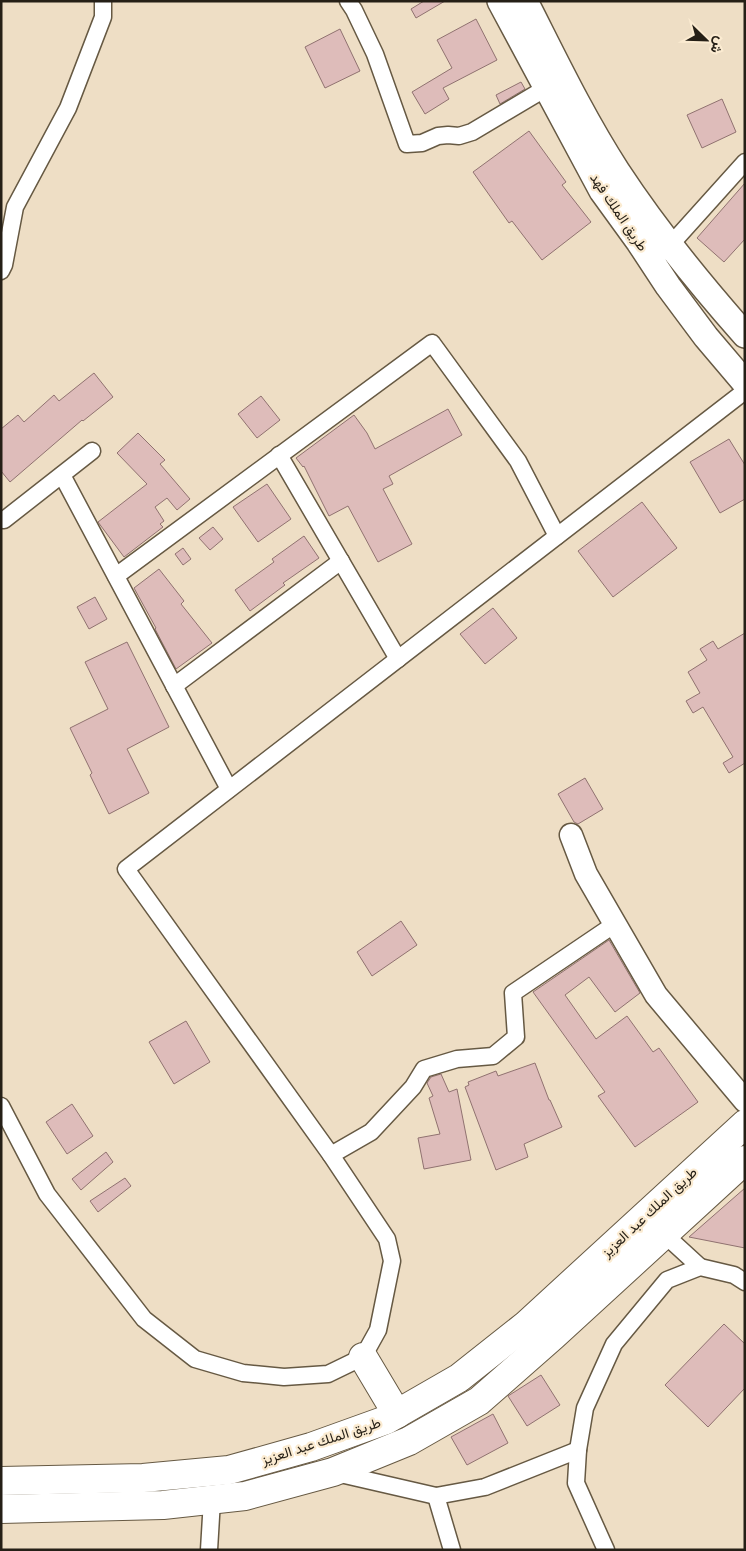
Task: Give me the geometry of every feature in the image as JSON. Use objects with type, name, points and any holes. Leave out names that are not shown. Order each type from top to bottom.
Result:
[{"type":"highway","name":"طريق الملك عبد العزيز","points":[[1,1481],[143,1478],[229,1470],[311,1447],[386,1420],[459,1378],[526,1325],[745,1124]]},
{"type":"highway","name":"طريق الملك عبد العزيز","points":[[1,1509],[163,1505],[245,1496],[333,1472],[408,1441],[479,1401],[553,1336],[745,1160]]},
{"type":"highway","points":[[364,1357],[397,1414]]},
{"type":"main road","name":"طريق الملك فهد","points":[[500,1],[602,191],[662,254],[707,292],[745,335]]},
{"type":"main road","name":"طريق الملك فهد","points":[[524,1],[587,122],[617,171],[662,254],[668,286],[706,337],[745,383]]},
{"type":"street","points":[[1,271],[4,265],[15,207],[68,108],[103,17],[103,1]]},
{"type":"street","points":[[348,1],[375,54],[407,144],[422,143],[438,136],[459,136],[472,132],[546,88]]},
{"type":"street","points":[[662,254],[745,162]]},
{"type":"street","points":[[116,576],[432,344],[518,461],[557,536]]},
{"type":"street","points":[[1,1106],[47,1194],[144,1319],[195,1359],[243,1372],[284,1377],[328,1374],[364,1357],[378,1330],[392,1261],[387,1239],[331,1154],[126,868],[745,391]]},
{"type":"street","points":[[4,520],[92,451]]},
{"type":"street","points":[[279,455],[398,659]]},
{"type":"street","points":[[62,475],[229,789]]},
{"type":"street","points":[[174,686],[341,561]]},
{"type":"street","points":[[571,835],[586,874],[656,995],[745,1101]]},
{"type":"street","points":[[331,1154],[371,1132],[413,1087],[424,1069],[457,1060],[494,1056],[516,1037],[513,993],[615,924]]},
{"type":"street","points":[[664,1234],[700,1266],[734,1275],[745,1282]]},
{"type":"street","points":[[606,1550],[576,1482],[578,1450],[585,1408],[614,1344],[667,1280],[700,1266]]},
{"type":"street","points":[[333,1472],[436,1496],[485,1486],[578,1450]]},
{"type":"street","points":[[436,1496],[452,1550]]},
{"type":"street","points":[[209,1550],[212,1500]]},
{"type":"building","points":[[424,1],[445,1],[416,18],[411,9]]},
{"type":"building","points":[[476,19],[497,60],[443,88],[449,99],[425,114],[412,92],[452,68],[437,40]]},
{"type":"building","points":[[340,29],[360,71],[325,88],[305,47]]},
{"type":"building","points":[[521,82],[525,89],[500,104],[496,95]]},
{"type":"building","points":[[722,99],[736,132],[702,148],[687,115]]},
{"type":"building","points":[[529,131],[566,182],[562,185],[591,222],[542,260],[512,221],[509,223],[473,172]]},
{"type":"building","points":[[745,183],[745,239],[724,262],[697,238]]},
{"type":"building","points":[[94,373],[113,397],[82,420],[10,482],[1,471],[1,429],[18,415],[24,422],[54,395],[59,401]]},
{"type":"building","points":[[261,396],[280,420],[257,438],[238,414]]},
{"type":"building","points":[[448,409],[462,435],[389,476],[393,484],[383,489],[412,544],[378,562],[348,506],[329,516],[304,466],[296,458],[354,415],[367,433],[375,449]]},
{"type":"building","points":[[138,433],[165,460],[160,464],[190,499],[177,510],[167,498],[155,507],[164,521],[160,524],[163,527],[124,557],[98,522],[147,484],[117,453]]},
{"type":"building","points":[[729,439],[745,465],[745,499],[720,513],[690,462]]},
{"type":"building","points":[[267,484],[291,519],[258,542],[233,507]]},
{"type":"building","points":[[642,502],[677,548],[613,597],[578,551]]},
{"type":"building","points":[[213,527],[223,539],[210,550],[199,538]]},
{"type":"building","points":[[304,536],[319,558],[283,583],[285,585],[250,611],[235,590],[274,562],[272,559]]},
{"type":"building","points":[[183,548],[191,559],[183,565],[175,554]]},
{"type":"building","points":[[159,569],[184,601],[181,604],[212,643],[176,669],[134,588]]},
{"type":"building","points":[[95,597],[107,619],[89,629],[77,607]]},
{"type":"building","points":[[493,608],[517,638],[485,664],[460,634]]},
{"type":"building","points":[[745,633],[745,763],[729,773],[723,763],[733,757],[703,707],[693,713],[686,701],[700,693],[688,672],[707,660],[700,649],[713,641],[718,649]]},
{"type":"building","points":[[127,642],[169,727],[127,749],[149,793],[109,814],[70,728],[108,709],[85,662]]},
{"type":"building","points":[[585,778],[603,809],[578,824],[574,822],[558,794]]},
{"type":"building","points":[[401,921],[417,945],[372,976],[357,952]]},
{"type":"building","points":[[609,940],[640,993],[615,1012],[589,977],[565,995],[596,1039],[627,1016],[653,1052],[659,1048],[698,1102],[635,1147],[598,1096],[605,1092],[533,992]]},
{"type":"building","points":[[186,1021],[210,1062],[174,1084],[149,1042]]},
{"type":"building","points":[[535,1063],[562,1127],[524,1144],[528,1157],[496,1170],[465,1087],[469,1085],[468,1082],[496,1071],[498,1076]]},
{"type":"building","points":[[441,1074],[449,1092],[457,1089],[471,1160],[424,1169],[418,1138],[440,1134],[429,1098],[433,1096],[427,1083],[431,1077]]},
{"type":"building","points":[[72,1104],[93,1136],[67,1154],[46,1122]]},
{"type":"building","points":[[106,1152],[113,1162],[81,1190],[72,1179]]},
{"type":"building","points":[[125,1178],[131,1186],[98,1212],[90,1201]]},
{"type":"building","points":[[745,1188],[745,1248],[689,1237]]},
{"type":"building","points":[[724,1324],[745,1344],[745,1388],[708,1427],[665,1385]]},
{"type":"building","points":[[541,1375],[560,1405],[527,1426],[508,1396]]},
{"type":"building","points":[[493,1414],[508,1443],[467,1465],[451,1437]]}]
